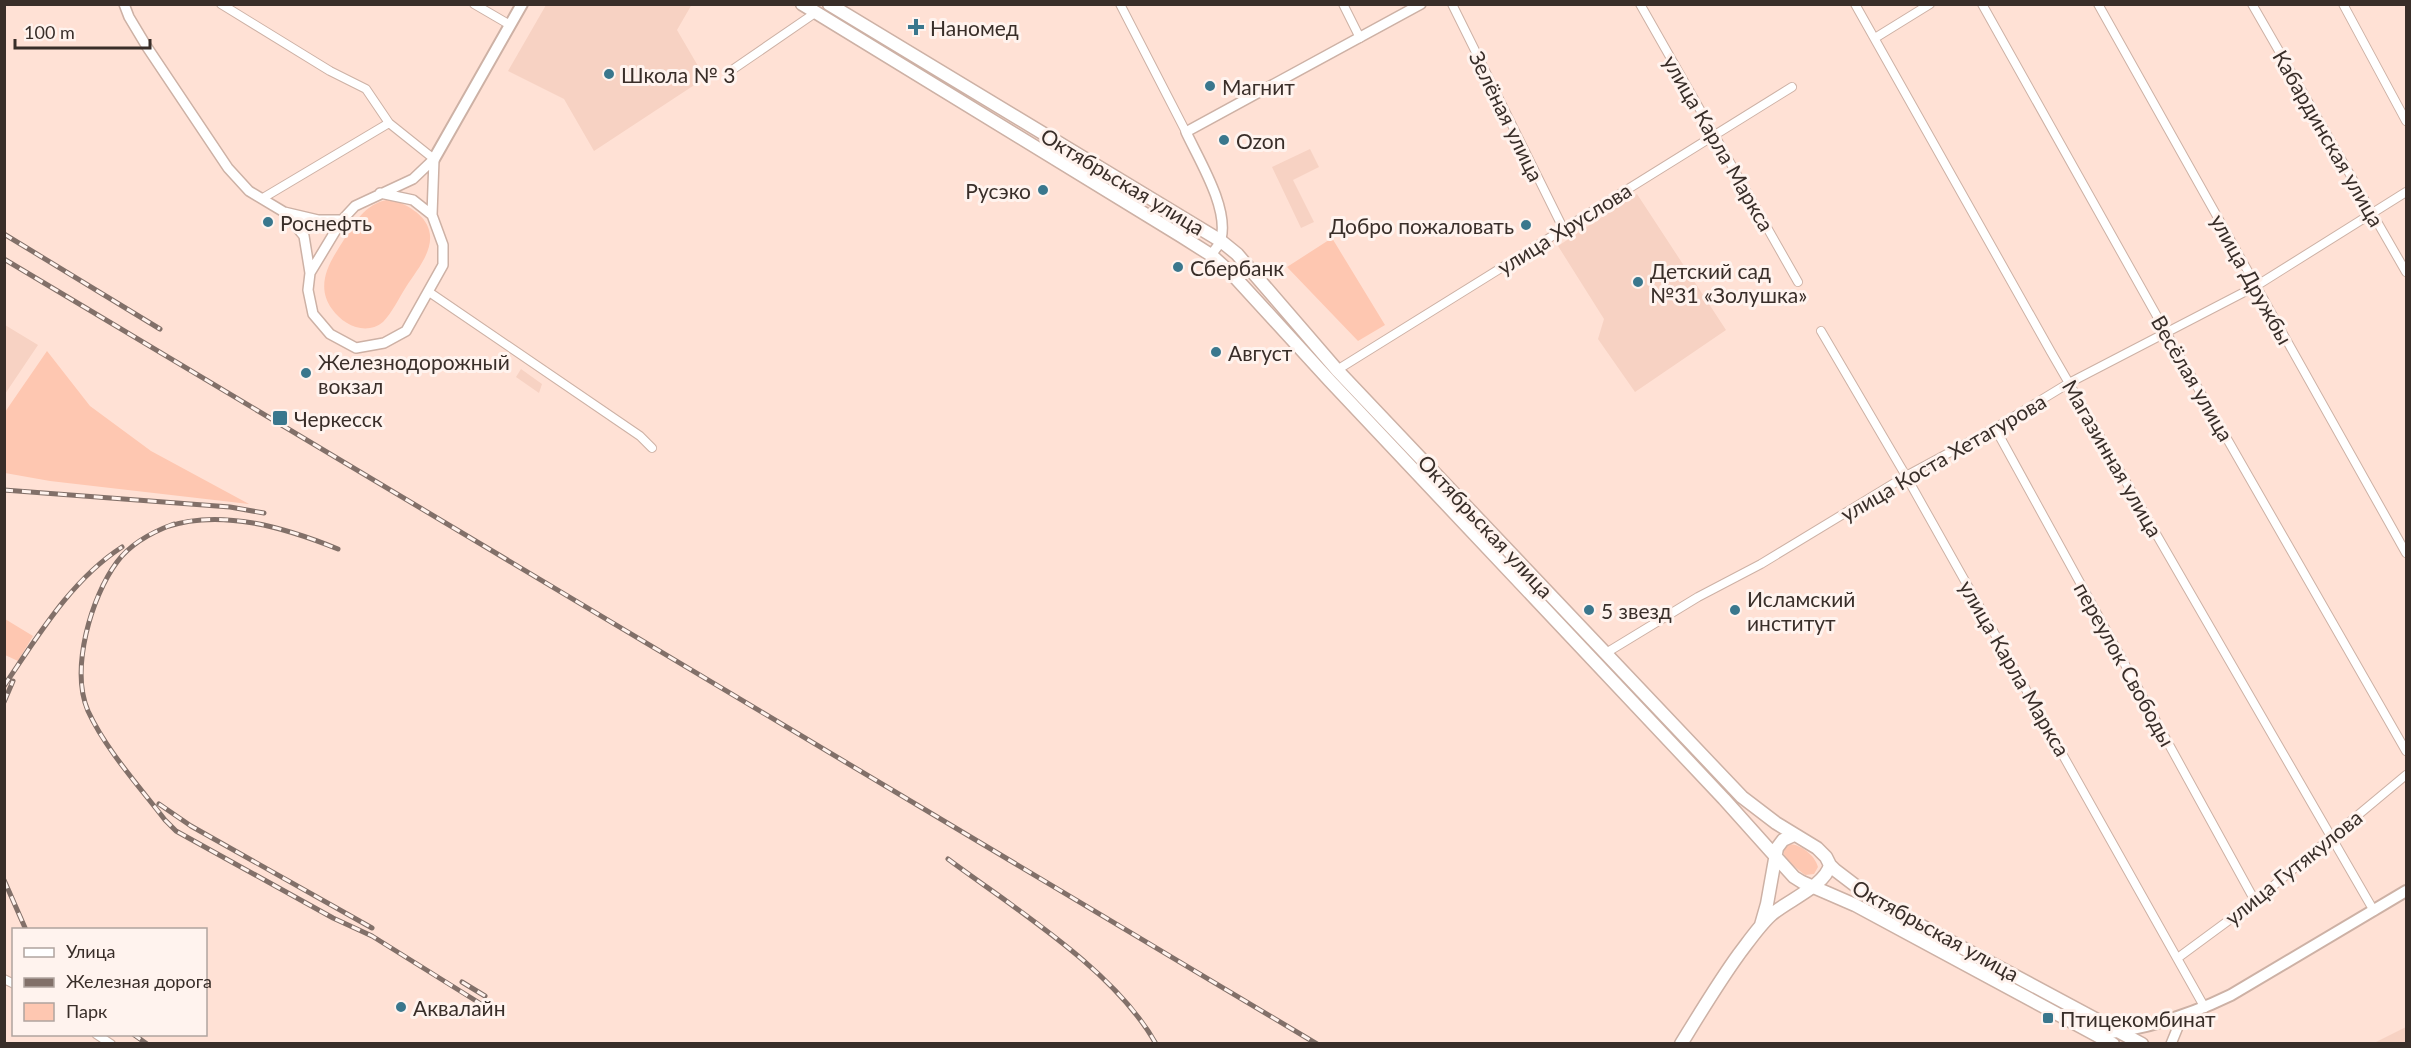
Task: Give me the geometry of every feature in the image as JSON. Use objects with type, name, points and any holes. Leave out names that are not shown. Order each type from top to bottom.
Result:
[{"type":"main road","points":[[434,159],[522,4]]},
{"type":"main road","name":"Октябрьская улица","points":[[802,4],[1211,255],[1232,274],[1794,877],[1870,912],[2113,1044]]},
{"type":"main road","name":"Октябрьская улица","points":[[829,4],[1221,241],[1237,254],[1337,370],[1742,797],[1794,835],[1808,841],[1822,852],[1830,865],[1877,902],[2142,1044]]},
{"type":"main road","points":[[1760,926],[1776,852],[1787,837],[1794,835]]},
{"type":"main road","points":[[1681,1044],[1719,982],[1760,926],[1781,907],[1823,878],[1830,865]]},
{"type":"main road","points":[[2098,1035],[2121,1032],[2182,1017],[2205,1008],[2231,995],[2406,891]]},
{"type":"street","points":[[124,4],[147,47],[228,168],[249,191],[284,212],[304,236],[310,273],[308,290],[313,314],[330,334],[356,348],[384,343],[406,331],[443,265],[443,245],[432,215],[434,159]]},
{"type":"street","points":[[221,4],[330,71],[366,89],[389,123],[434,159]]},
{"type":"street","points":[[474,4],[510,25]]},
{"type":"street","points":[[1120,4],[1186,132],[1217,199],[1222,226],[1221,241],[1211,255]]},
{"type":"street","points":[[1343,4],[1360,38]]},
{"type":"street","points":[[1186,132],[1421,4]]},
{"type":"street","name":"Зелёная улица","points":[[1452,4],[1563,228]]},
{"type":"street","name":"улица Карла Маркса","points":[[1640,4],[1798,282]]},
{"type":"street","name":"Магазинная улица","points":[[1855,4],[2069,383],[2374,911]]},
{"type":"street","points":[[1875,38],[1930,4]]},
{"type":"street","name":"Весёлая улица","points":[[1982,4],[2167,334],[2406,751]]},
{"type":"street","name":"улица Дружбы","points":[[2098,4],[2406,553]]},
{"type":"street","name":"Кабардинская улица","points":[[2252,4],[2406,272]]},
{"type":"street","points":[[2343,4],[2406,121]]},
{"type":"street","points":[[732,70],[815,13]]},
{"type":"street","name":"улица Хруслова","points":[[1337,370],[1791,87]]},
{"type":"street","points":[[263,198],[389,123]]},
{"type":"street","points":[[310,273],[342,220],[355,206],[413,179],[434,159]]},
{"type":"street","name":"улица Коста Хетагурова","points":[[1606,653],[1698,597],[1761,564],[1906,476],[1995,428],[2069,383],[2256,286],[2406,192]]},
{"type":"street","points":[[380,193],[413,200],[432,215]]},
{"type":"street","points":[[284,212],[318,220],[342,220]]},
{"type":"street","points":[[429,292],[640,436],[652,448]]},
{"type":"street","name":"улица Карла Маркса","points":[[1821,331],[1906,476],[2179,957],[2205,1008]]},
{"type":"street","name":"переулок Свободы","points":[[1995,428],[2255,901]]},
{"type":"street","name":"улица Гутякулова","points":[[2179,957],[2255,901],[2406,775]]},
{"type":"street","points":[[2171,1044],[2182,1017]]},
{"type":"street","points":[[98,1036],[111,1044]]},
{"type":"shaded area","name":"Школа № 3","points":[[692,4],[677,30],[705,78],[594,151],[564,99],[508,71],[546,5]]},
{"type":"shaded area","points":[[1310,149],[1319,167],[1293,180],[1314,222],[1301,228],[1272,167]]},
{"type":"shaded area","name":"Детский сад №31 «Золушка»","points":[[1637,194],[1726,330],[1635,392],[1598,339],[1604,319],[1558,246]]},
{"type":"shaded area","points":[[5,325],[38,345],[5,394]]},
{"type":"shaded area","points":[[521,369],[542,384],[539,393],[516,377]]},
{"type":"shaded area","points":[[2406,1027],[2406,1043],[2374,1043]]},
{"type":"green space","points":[[392,199],[419,214],[427,224],[430,238],[427,253],[383,322],[369,328],[355,327],[342,320],[327,300],[324,290],[326,272],[349,231],[364,212],[376,204]]},
{"type":"green space","points":[[1332,238],[1385,325],[1358,341],[1287,267]]},
{"type":"green space","points":[[47,351],[90,406],[151,451],[249,504],[50,481],[5,473],[5,412]]},
{"type":"green space","points":[[5,619],[33,636],[18,661],[5,655]]},
{"type":"green space","points":[[1789,844],[1802,848],[1814,858],[1818,867],[1814,874],[1805,875],[1785,859],[1783,849]]},
{"type":"railway","points":[[4,234],[160,329]]},
{"type":"railway","points":[[4,259],[1317,1044]]},
{"type":"railway","points":[[4,490],[230,507],[264,513]]},
{"type":"railway","points":[[166,527],[209,519],[231,520],[275,528],[338,549]]},
{"type":"railway","points":[[174,524],[142,539],[123,555],[108,577],[92,613],[82,655],[81,675],[88,711],[104,740],[134,781],[176,831],[333,918],[372,936],[481,1004]]},
{"type":"railway","points":[[4,686],[71,592],[104,560],[122,547]]},
{"type":"railway","points":[[4,702],[13,681]]},
{"type":"railway","points":[[159,804],[191,826],[372,928]]},
{"type":"railway","points":[[948,859],[1062,942],[1090,966],[1116,991],[1138,1017],[1156,1044]]},
{"type":"railway","points":[[4,880],[25,928]]},
{"type":"railway","points":[[462,982],[485,996]]},
{"type":"railway","points":[[136,1036],[147,1044]]},
{"type":"place","name":"Наномед","points":[[916,27]]},
{"type":"place","name":"Школа № 3","points":[[609,74]]},
{"type":"place","name":"Магнит","points":[[1210,86]]},
{"type":"place","name":"Ozon","points":[[1224,140]]},
{"type":"place","name":"Русэко","points":[[1043,190]]},
{"type":"place","name":"Роснефть","points":[[268,222]]},
{"type":"place","name":"Добро пожаловать","points":[[1526,225]]},
{"type":"place","name":"Сбербанк","points":[[1178,267]]},
{"type":"place","name":"Детский сад №31 «Золушка»","points":[[1638,282]]},
{"type":"place","name":"Август","points":[[1216,352]]},
{"type":"place","name":"Железнодорожный вокзал","points":[[306,373]]},
{"type":"place","name":"Черкесск","points":[[280,418]]},
{"type":"place","name":"5 звезд","points":[[1589,610]]},
{"type":"place","name":"Исламский институт","points":[[1735,610]]},
{"type":"place","name":"Аквалайн","points":[[401,1007]]},
{"type":"place","name":"Птицекомбинат","points":[[2048,1018]]}]
